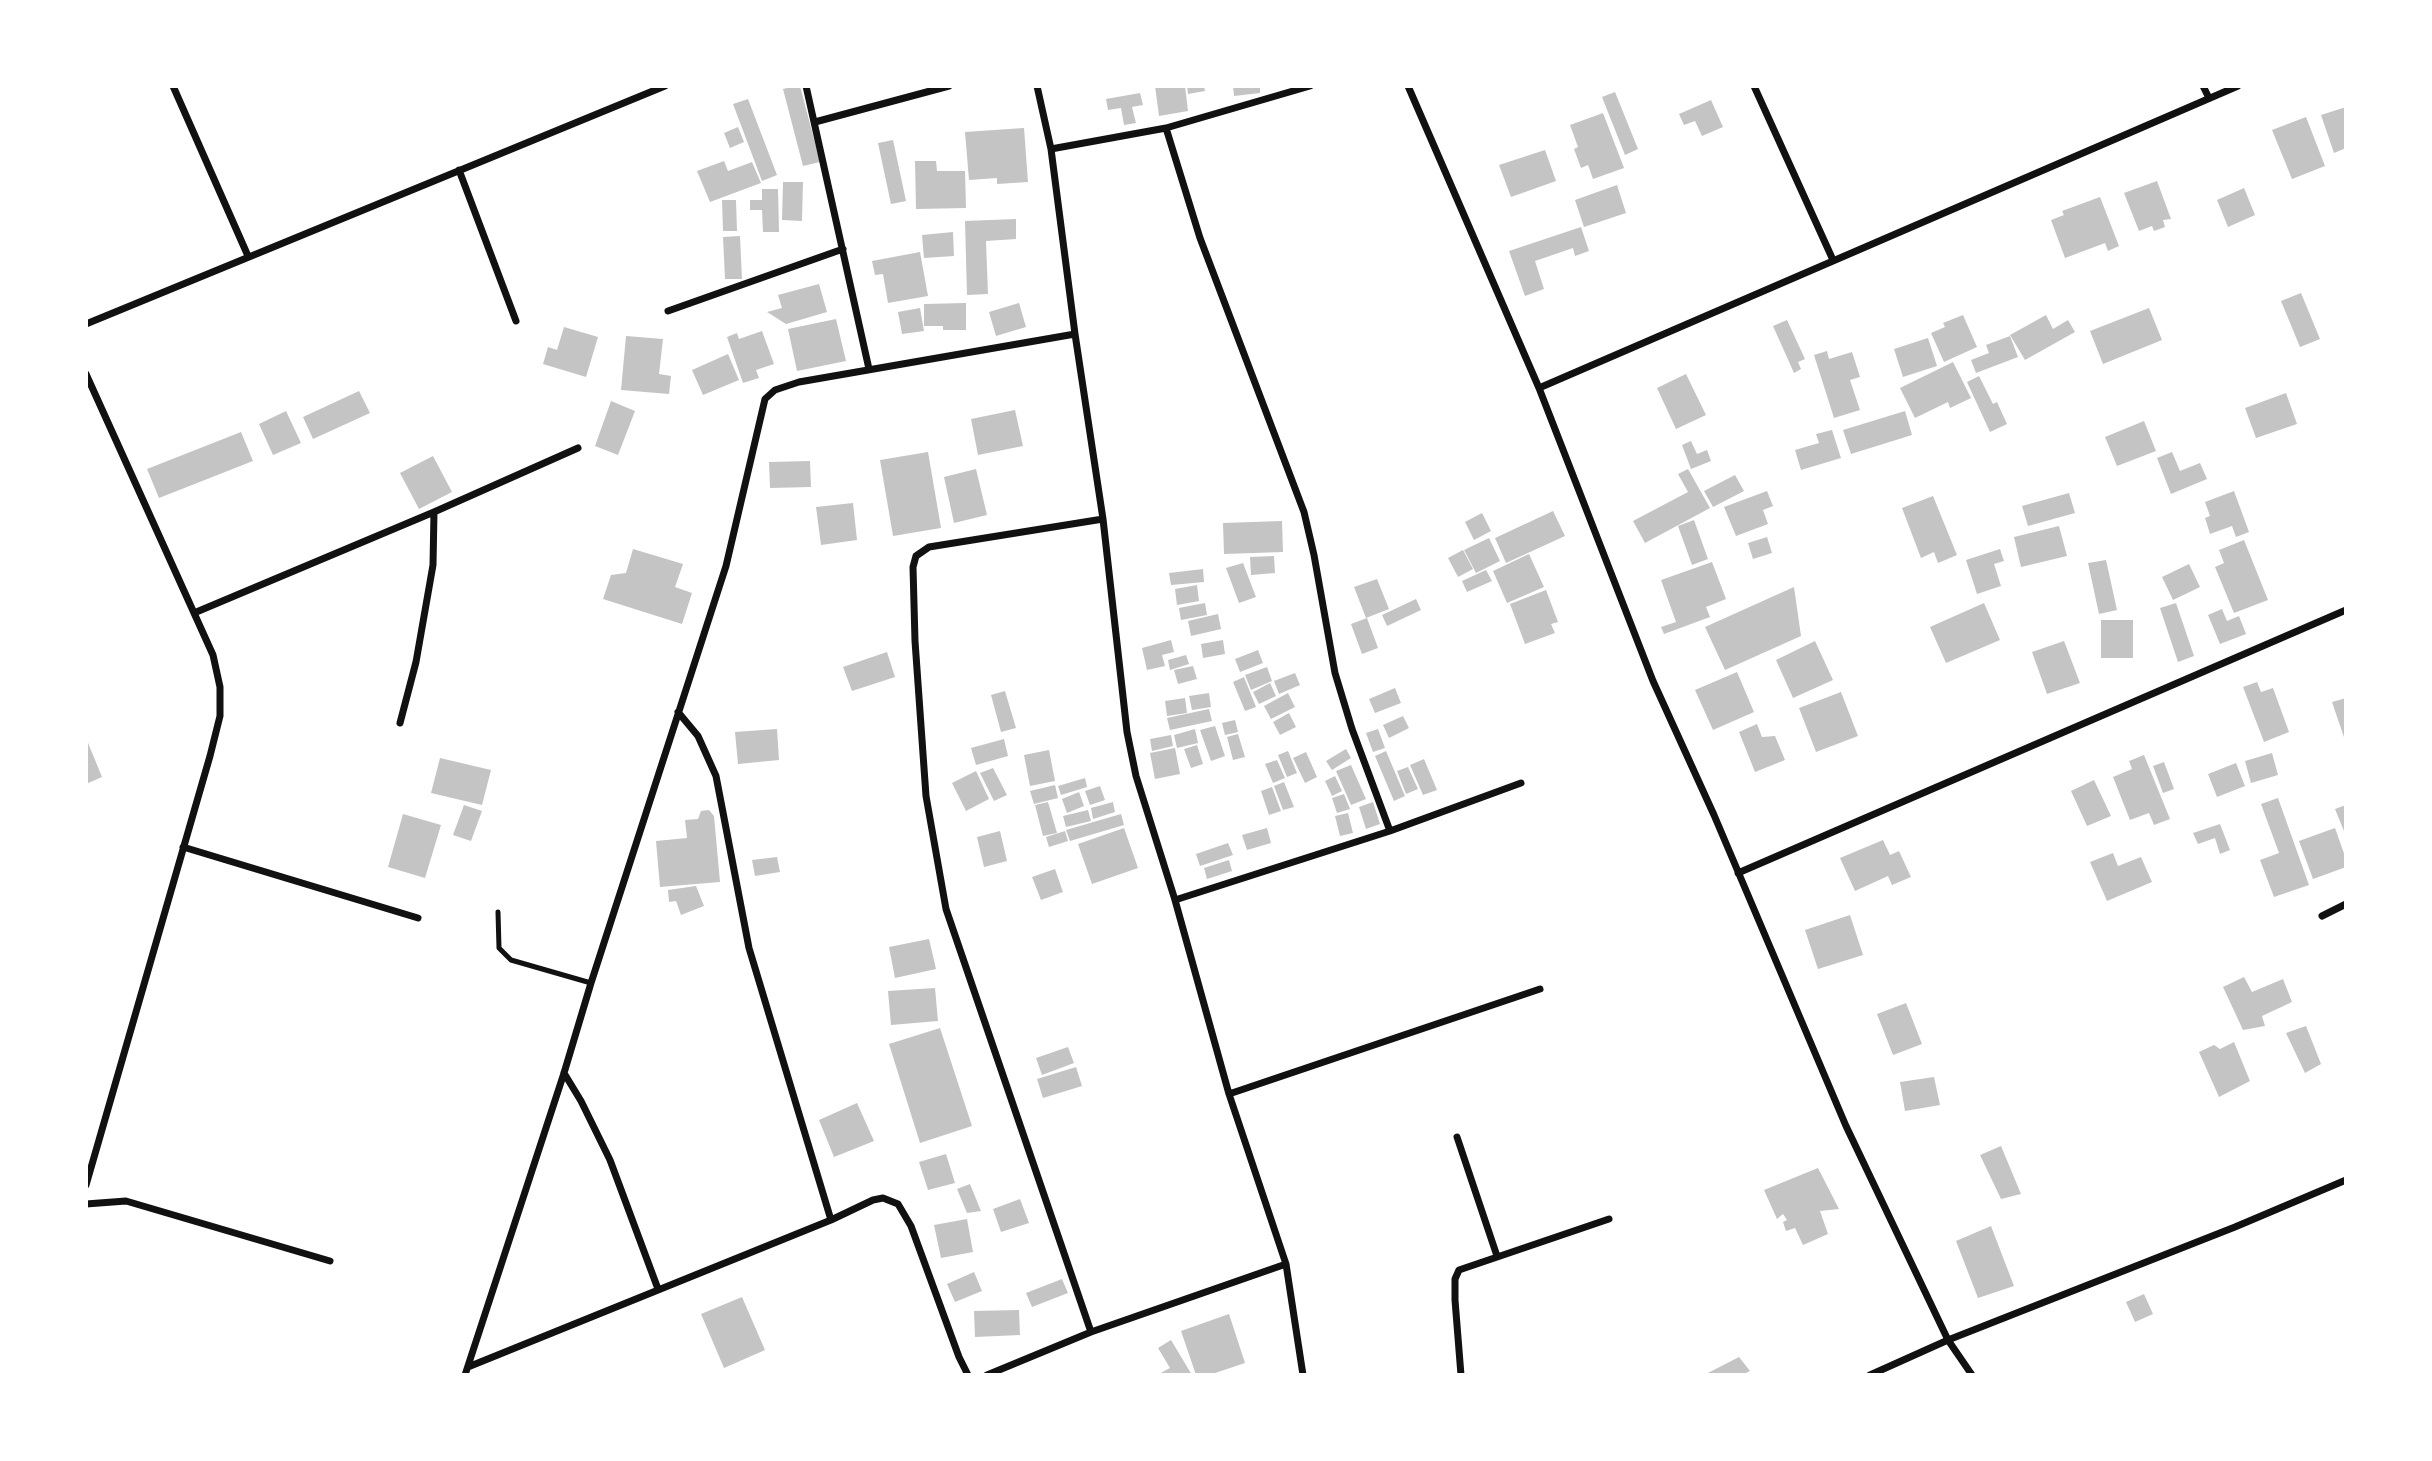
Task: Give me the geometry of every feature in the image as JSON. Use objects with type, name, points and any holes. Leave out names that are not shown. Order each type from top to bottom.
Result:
[{"type":"street","points":[[173,86],[248,256]]},
{"type":"street","points":[[86,324],[665,86]]},
{"type":"street","points":[[806,86],[869,369]]},
{"type":"street","points":[[815,122],[949,86]]},
{"type":"street","points":[[1037,86],[1051,149],[1075,334],[1104,519],[1127,733],[1136,776],[1175,900],[1229,1094],[1286,1264],[1303,1375]]},
{"type":"street","points":[[1051,149],[1166,128],[1310,86]]},
{"type":"street","points":[[1408,86],[1539,388],[1653,681],[1846,1126],[1948,1340],[1972,1375]]},
{"type":"street","points":[[1754,86],[1833,260]]},
{"type":"street","points":[[2203,86],[2209,98]]},
{"type":"street","points":[[1539,388],[2238,86]]},
{"type":"street","points":[[1166,128],[1200,238],[1304,512],[1335,673],[1352,729],[1390,831]]},
{"type":"street","points":[[459,170],[516,321]]},
{"type":"street","points":[[668,311],[843,249]]},
{"type":"street","points":[[466,1371],[726,566],[765,399],[775,390],[799,382],[1075,334]]},
{"type":"street","points":[[86,374],[213,655],[220,687],[220,716],[86,1185]]},
{"type":"street","points":[[194,613],[578,448]]},
{"type":"street","points":[[401,723],[416,662],[433,565],[434,512]]},
{"type":"street","points":[[1091,1332],[946,909],[926,796],[915,640],[913,567],[916,556],[929,547],[1104,519]]},
{"type":"street","points":[[1738,873],[2346,610]]},
{"type":"street","points":[[678,712],[698,736],[716,776],[749,948],[831,1220]]},
{"type":"street","points":[[1175,900],[1390,831],[1521,783]]},
{"type":"street","points":[[183,848],[418,918]]},
{"type":"street","points":[[2322,916],[2346,904]]},
{"type":"street","points":[[1229,1094],[1540,989]]},
{"type":"street","points":[[564,1073],[610,1160],[658,1289]]},
{"type":"street","points":[[1457,1137],[1497,1256]]},
{"type":"street","points":[[1870,1375],[1948,1340],[2235,1227],[2346,1180]]},
{"type":"street","points":[[466,1371],[658,1289],[883,1198],[898,1204],[911,1226],[968,1375]]},
{"type":"street","points":[[86,1204],[126,1201],[330,1261]]},
{"type":"street","points":[[1461,1375],[1455,1300],[1456,1274],[1497,1256],[1609,1219]]},
{"type":"street","points":[[987,1375],[1091,1332],[1286,1264]]},
{"type":"lane","points":[[498,912],[499,948],[511,960],[591,983]]},
{"type":"building","points":[[800,86],[820,162],[803,166],[783,89]]},
{"type":"building","points":[[1155,86],[1185,86],[1188,111],[1159,116]]},
{"type":"building","points":[[1187,86],[1204,86],[1205,91],[1188,94]]},
{"type":"building","points":[[1233,86],[1260,86],[1260,93],[1234,96]]},
{"type":"building","points":[[1615,92],[1638,149],[1625,155],[1602,97]]},
{"type":"building","points":[[1140,93],[1143,105],[1132,107],[1136,123],[1124,125],[1121,108],[1108,110],[1106,99]]},
{"type":"building","points":[[748,99],[777,175],[762,181],[733,104]]},
{"type":"building","points":[[1711,100],[1723,127],[1702,136],[1695,121],[1684,125],[1679,114]]},
{"type":"building","points":[[2346,107],[2346,148],[2334,153],[2321,115]]},
{"type":"building","points":[[1603,113],[1624,168],[1593,179],[1588,165],[1581,168],[1574,149],[1578,147],[1570,125]]},
{"type":"building","points":[[2306,117],[2325,166],[2292,179],[2272,130]]},
{"type":"building","points":[[738,127],[744,142],[730,148],[724,133]]},
{"type":"building","points":[[1024,128],[1028,182],[997,184],[997,178],[969,180],[965,132]]},
{"type":"building","points":[[893,140],[906,201],[891,204],[878,143]]},
{"type":"building","points":[[1545,150],[1556,181],[1511,197],[1499,165]]},
{"type":"building","points":[[724,161],[728,171],[752,162],[761,183],[710,202],[697,171]]},
{"type":"building","points":[[915,161],[936,161],[937,171],[965,171],[966,208],[916,209]]},
{"type":"building","points":[[2157,181],[2171,219],[2163,220],[2165,227],[2154,231],[2152,226],[2139,231],[2124,193]]},
{"type":"building","points":[[783,182],[803,182],[802,221],[782,220]]},
{"type":"building","points":[[1617,185],[1626,213],[1584,227],[1575,200]]},
{"type":"building","points":[[2244,188],[2255,215],[2228,227],[2217,200]]},
{"type":"building","points":[[762,189],[778,189],[779,232],[763,232],[762,210],[750,210],[750,200],[762,200]]},
{"type":"building","points":[[2100,197],[2119,246],[2108,251],[2105,243],[2065,258],[2051,220],[2064,215],[2062,211]]},
{"type":"building","points":[[722,200],[736,200],[737,231],[723,231]]},
{"type":"building","points":[[1016,219],[1016,239],[986,241],[988,294],[967,295],[965,221]]},
{"type":"building","points":[[1581,227],[1589,251],[1575,256],[1573,248],[1535,261],[1544,289],[1525,296],[1509,251]]},
{"type":"building","points":[[953,232],[954,256],[924,258],[922,235]]},
{"type":"building","points":[[740,236],[742,279],[725,279],[723,237]]},
{"type":"building","points":[[920,252],[928,296],[888,303],[883,274],[875,275],[872,261]]},
{"type":"building","points":[[819,284],[827,312],[786,324],[767,312],[782,308],[778,295]]},
{"type":"building","points":[[2301,293],[2320,339],[2300,347],[2281,301]]},
{"type":"building","points":[[966,303],[966,330],[943,330],[943,326],[924,326],[924,304]]},
{"type":"building","points":[[1019,303],[1026,327],[996,336],[989,312]]},
{"type":"building","points":[[920,308],[924,331],[902,334],[898,312]]},
{"type":"building","points":[[2149,308],[2162,340],[2103,364],[2090,331]]},
{"type":"building","points":[[1963,315],[1977,347],[1944,362],[1931,333],[1945,327],[1943,323]]},
{"type":"building","points":[[2046,315],[2053,329],[2068,320],[2075,332],[2025,360],[2010,335]]},
{"type":"building","points":[[836,319],[846,361],[797,371],[788,329]]},
{"type":"building","points":[[1787,320],[1805,359],[1798,362],[1801,369],[1794,373],[1773,326]]},
{"type":"building","points":[[564,327],[598,337],[586,377],[543,364],[548,347],[557,350]]},
{"type":"building","points":[[762,331],[774,364],[756,370],[759,378],[743,383],[727,337],[737,333],[739,339]]},
{"type":"building","points":[[626,336],[663,339],[659,374],[671,376],[669,394],[621,390]]},
{"type":"building","points":[[2010,336],[2018,357],[1976,373],[1971,360],[1989,353],[1986,345]]},
{"type":"building","points":[[1928,338],[1937,366],[1903,377],[1894,349]]},
{"type":"building","points":[[1827,351],[1829,359],[1852,352],[1860,377],[1850,380],[1860,410],[1834,418],[1814,355]]},
{"type":"building","points":[[728,354],[739,380],[703,395],[692,370]]},
{"type":"building","points":[[1953,362],[1971,398],[1950,408],[1948,402],[1915,418],[1900,388]]},
{"type":"building","points":[[1686,374],[1706,415],[1676,429],[1657,388]]},
{"type":"building","points":[[1979,376],[1993,404],[1997,402],[2007,424],[1990,432],[1967,382]]},
{"type":"building","points":[[359,391],[370,413],[313,439],[303,417]]},
{"type":"building","points":[[2286,393],[2297,424],[2256,438],[2245,408]]},
{"type":"building","points":[[611,401],[635,411],[618,455],[595,446]]},
{"type":"building","points":[[1015,410],[1023,446],[978,455],[971,419]]},
{"type":"building","points":[[286,411],[301,443],[273,455],[259,424]]},
{"type":"building","points":[[1905,411],[1912,435],[1851,454],[1843,430]]},
{"type":"building","points":[[2144,421],[2156,451],[2117,466],[2105,437]]},
{"type":"building","points":[[1832,430],[1841,458],[1801,470],[1795,450],[1819,443],[1816,434]]},
{"type":"building","points":[[241,432],[253,461],[159,498],[147,469]]},
{"type":"building","points":[[1691,441],[1697,454],[1707,450],[1711,461],[1691,469],[1682,445]]},
{"type":"building","points":[[928,452],[941,528],[893,536],[880,460]]},
{"type":"building","points":[[2172,452],[2180,471],[2200,463],[2207,479],[2171,494],[2157,458]]},
{"type":"building","points":[[433,456],[452,492],[419,509],[400,473]]},
{"type":"building","points":[[810,461],[811,487],[770,488],[769,462]]},
{"type":"building","points":[[976,469],[987,515],[954,523],[944,477]]},
{"type":"building","points":[[1688,469],[1710,508],[1645,543],[1633,521],[1688,492],[1678,474]]},
{"type":"building","points":[[1735,475],[1744,491],[1713,507],[1704,491]]},
{"type":"building","points":[[1767,491],[1773,506],[1763,510],[1768,524],[1736,536],[1724,507]]},
{"type":"building","points":[[2234,491],[2249,532],[2236,537],[2232,526],[2210,534],[2205,518],[2210,516],[2205,502]]},
{"type":"building","points":[[2069,493],[2075,513],[2028,526],[2022,506]]},
{"type":"building","points":[[1933,496],[1957,555],[1938,563],[1934,552],[1921,558],[1902,508]]},
{"type":"building","points":[[853,503],[857,540],[821,545],[816,507]]},
{"type":"building","points":[[1553,511],[1565,536],[1506,563],[1495,538]]},
{"type":"building","points":[[1482,513],[1491,531],[1474,540],[1465,522]]},
{"type":"building","points":[[1694,520],[1708,559],[1692,565],[1678,526]]},
{"type":"building","points":[[1282,521],[1283,552],[1224,554],[1223,523]]},
{"type":"building","points":[[2059,526],[2067,556],[2021,567],[2014,537]]},
{"type":"building","points":[[1767,537],[1772,553],[1753,559],[1748,543]]},
{"type":"building","points":[[1489,538],[1500,561],[1476,573],[1464,550]]},
{"type":"building","points":[[2244,540],[2268,600],[2234,613],[2215,567],[2224,563],[2219,550]]},
{"type":"building","points":[[633,549],[683,564],[675,587],[692,593],[682,624],[603,599],[611,575],[626,573]]},
{"type":"building","points":[[2000,549],[2004,561],[1994,564],[2001,586],[1977,594],[1966,560]]},
{"type":"building","points":[[1463,550],[1473,569],[1458,577],[1448,558]]},
{"type":"building","points":[[1529,554],[1544,587],[1507,603],[1493,571]]},
{"type":"building","points":[[1274,556],[1275,573],[1251,575],[1250,557]]},
{"type":"building","points":[[2106,560],[2117,610],[2099,614],[2088,563]]},
{"type":"building","points":[[1712,562],[1726,599],[1706,607],[1710,617],[1664,634],[1661,627],[1676,622],[1661,580]]},
{"type":"building","points":[[1243,563],[1256,597],[1239,603],[1226,568]]},
{"type":"building","points":[[2189,564],[2200,587],[2173,600],[2162,577]]},
{"type":"building","points":[[1203,569],[1204,582],[1171,585],[1169,573]]},
{"type":"building","points":[[1486,570],[1492,581],[1467,592],[1462,581]]},
{"type":"building","points":[[1377,579],[1389,609],[1366,618],[1354,587]]},
{"type":"building","points":[[1197,585],[1199,601],[1177,605],[1175,589]]},
{"type":"building","points":[[1794,587],[1801,636],[1725,670],[1705,627]]},
{"type":"building","points":[[1546,590],[1558,622],[1551,624],[1555,633],[1525,644],[1510,604]]},
{"type":"building","points":[[1416,599],[1421,610],[1387,626],[1382,615]]},
{"type":"building","points":[[1205,603],[1207,615],[1181,620],[1179,608]]},
{"type":"building","points":[[1984,603],[2000,640],[1946,663],[1930,627]]},
{"type":"building","points":[[2176,603],[2194,656],[2178,662],[2160,608]]},
{"type":"building","points":[[2222,609],[2227,621],[2239,616],[2246,634],[2220,644],[2208,615]]},
{"type":"building","points":[[1218,614],[1221,629],[1191,636],[1188,621]]},
{"type":"building","points":[[1367,618],[1378,648],[1362,654],[1351,624]]},
{"type":"building","points":[[2101,620],[2133,620],[2133,658],[2101,658]]},
{"type":"building","points":[[1171,640],[1174,652],[1162,655],[1165,666],[1147,670],[1142,648]]},
{"type":"building","points":[[1223,640],[1225,654],[1203,658],[1201,644]]},
{"type":"building","points":[[1815,641],[1833,680],[1793,698],[1776,660]]},
{"type":"building","points":[[2064,641],[2080,683],[2047,694],[2032,652]]},
{"type":"building","points":[[1258,650],[1263,663],[1240,672],[1235,659]]},
{"type":"building","points":[[887,652],[895,677],[852,691],[843,667]]},
{"type":"building","points":[[1186,655],[1189,664],[1170,670],[1168,660]]},
{"type":"building","points":[[1193,666],[1197,679],[1178,684],[1174,670]]},
{"type":"building","points":[[1267,667],[1272,681],[1251,690],[1245,675]]},
{"type":"building","points":[[1737,672],[1754,712],[1713,730],[1695,690]]},
{"type":"building","points":[[1295,673],[1300,685],[1279,694],[1274,681]]},
{"type":"building","points":[[1244,677],[1256,707],[1245,711],[1233,682]]},
{"type":"building","points":[[2257,682],[2261,692],[2273,688],[2289,732],[2264,742],[2243,687]]},
{"type":"building","points":[[1270,683],[1276,696],[1259,704],[1253,692]]},
{"type":"building","points":[[1395,688],[1401,703],[1375,713],[1369,699]]},
{"type":"building","points":[[1005,691],[1016,728],[1001,732],[991,695]]},
{"type":"building","points":[[1841,692],[1858,736],[1816,752],[1799,708]]},
{"type":"building","points":[[1209,693],[1211,707],[1192,710],[1189,696]]},
{"type":"building","points":[[1288,693],[1295,707],[1271,719],[1264,706]]},
{"type":"building","points":[[1185,698],[1187,713],[1167,716],[1165,701]]},
{"type":"building","points":[[2346,698],[2346,743],[2332,702]]},
{"type":"building","points":[[1209,709],[1212,721],[1170,730],[1167,718]]},
{"type":"building","points":[[1289,713],[1296,727],[1280,735],[1273,722]]},
{"type":"building","points":[[1403,716],[1409,728],[1389,738],[1383,725]]},
{"type":"building","points":[[1235,720],[1238,732],[1225,735],[1222,723]]},
{"type":"building","points":[[1757,724],[1762,737],[1775,736],[1785,760],[1755,772],[1739,732]]},
{"type":"building","points":[[1215,726],[1225,756],[1211,761],[1200,730]]},
{"type":"building","points":[[777,729],[779,760],[738,764],[735,732]]},
{"type":"building","points":[[1195,729],[1198,743],[1177,748],[1174,735]]},
{"type":"building","points":[[1378,729],[1385,748],[1373,752],[1366,733]]},
{"type":"building","points":[[1238,734],[1245,757],[1233,760],[1227,737]]},
{"type":"building","points":[[1171,735],[1173,746],[1152,751],[1150,739]]},
{"type":"building","points":[[86,738],[102,777],[86,784]]},
{"type":"building","points":[[1004,739],[1008,756],[976,765],[971,748]]},
{"type":"building","points":[[1197,745],[1203,764],[1191,768],[1184,749]]},
{"type":"building","points":[[1175,748],[1180,774],[1155,779],[1150,753]]},
{"type":"building","points":[[1346,749],[1351,758],[1332,770],[1326,761]]},
{"type":"building","points":[[1049,750],[1055,781],[1030,786],[1024,755]]},
{"type":"building","points":[[1288,751],[1297,773],[1287,777],[1278,755]]},
{"type":"building","points":[[1386,751],[1405,796],[1394,801],[1375,756]]},
{"type":"building","points":[[1306,752],[1317,777],[1305,783],[1293,758]]},
{"type":"building","points":[[2272,753],[2278,775],[2251,783],[2245,761]]},
{"type":"building","points":[[2144,755],[2170,819],[2154,825],[2149,813],[2130,820],[2113,777],[2132,769],[2129,761]]},
{"type":"building","points":[[440,758],[491,770],[482,805],[431,793]]},
{"type":"building","points":[[1424,759],[1437,790],[1423,795],[1410,765]]},
{"type":"building","points":[[1277,760],[1285,778],[1273,783],[1265,764]]},
{"type":"building","points":[[2164,762],[2174,789],[2163,793],[2153,766]]},
{"type":"building","points":[[2236,763],[2245,786],[2217,797],[2208,774]]},
{"type":"building","points":[[1351,765],[1366,799],[1351,805],[1336,771]]},
{"type":"building","points":[[1408,767],[1418,789],[1406,794],[1397,771]]},
{"type":"building","points":[[993,768],[1007,795],[994,801],[980,773]]},
{"type":"building","points":[[976,771],[989,799],[966,811],[952,783]]},
{"type":"building","points":[[1335,776],[1342,791],[1332,796],[1325,781]]},
{"type":"building","points":[[1085,778],[1087,787],[1061,795],[1058,786]]},
{"type":"building","points":[[2094,780],[2111,816],[2087,826],[2071,791]]},
{"type":"building","points":[[1284,782],[1294,807],[1283,810],[1274,786]]},
{"type":"building","points":[[1055,785],[1058,798],[1034,804],[1030,791]]},
{"type":"building","points":[[1100,786],[1105,800],[1090,805],[1085,791]]},
{"type":"building","points":[[1272,787],[1281,811],[1269,815],[1261,791]]},
{"type":"building","points":[[1079,792],[1084,806],[1067,813],[1062,799]]},
{"type":"building","points":[[1344,794],[1350,809],[1337,813],[1332,798]]},
{"type":"building","points":[[2278,798],[2309,885],[2274,897],[2260,860],[2279,853],[2261,804]]},
{"type":"building","points":[[1048,802],[1057,833],[1043,836],[1035,805]]},
{"type":"building","points":[[1113,802],[1115,812],[1093,819],[1091,808]]},
{"type":"building","points":[[1373,802],[1380,824],[1366,829],[1359,807]]},
{"type":"building","points":[[464,805],[482,811],[471,841],[453,835]]},
{"type":"building","points":[[2346,805],[2346,836],[2335,809]]},
{"type":"building","points":[[709,810],[714,816],[720,882],[660,887],[656,841],[687,838],[685,820],[698,819],[701,811]]},
{"type":"building","points":[[1088,810],[1091,821],[1066,827],[1063,816]]},
{"type":"building","points":[[1348,813],[1353,833],[1340,836],[1335,816]]},
{"type":"building","points":[[403,814],[441,825],[425,878],[388,867]]},
{"type":"building","points":[[1121,814],[1124,825],[1070,841],[1066,830]]},
{"type":"building","points":[[2220,824],[2230,850],[2220,854],[2215,838],[2198,844],[2193,833]]},
{"type":"building","points":[[1124,828],[1138,868],[1092,884],[1078,844]]},
{"type":"building","points":[[1267,828],[1271,843],[1247,850],[1242,835]]},
{"type":"building","points":[[2335,828],[2346,859],[2346,867],[2313,879],[2299,841]]},
{"type":"building","points":[[1000,831],[1007,861],[984,867],[977,837]]},
{"type":"building","points":[[1065,831],[1068,841],[1049,847],[1046,837]]},
{"type":"building","points":[[1883,840],[1890,855],[1899,851],[1911,877],[1892,885],[1888,876],[1855,891],[1840,858]]},
{"type":"building","points":[[1228,843],[1233,855],[1200,866],[1196,854]]},
{"type":"building","points":[[2113,853],[2118,866],[2141,857],[2152,882],[2107,901],[2090,862]]},
{"type":"building","points":[[777,857],[780,872],[755,876],[752,860]]},
{"type":"building","points":[[1229,860],[1232,871],[1207,879],[1204,868]]},
{"type":"building","points":[[1055,869],[1063,892],[1041,900],[1032,877]]},
{"type":"building","points":[[696,886],[704,906],[681,915],[676,901],[669,902],[668,890]]},
{"type":"building","points":[[1850,915],[1863,955],[1818,969],[1805,930]]},
{"type":"building","points":[[929,939],[936,969],[895,978],[889,947]]},
{"type":"building","points":[[2244,977],[2252,992],[2283,979],[2292,1002],[2262,1016],[2265,1026],[2243,1030],[2223,987]]},
{"type":"building","points":[[935,988],[938,1021],[891,1025],[888,991]]},
{"type":"building","points":[[1906,1003],[1922,1044],[1893,1055],[1877,1014]]},
{"type":"building","points":[[2306,1026],[2321,1064],[2305,1073],[2286,1033]]},
{"type":"building","points":[[940,1028],[972,1126],[920,1143],[889,1044]]},
{"type":"building","points":[[2234,1042],[2250,1081],[2219,1097],[2199,1052],[2214,1045],[2220,1049]]},
{"type":"building","points":[[1068,1047],[1074,1063],[1042,1075],[1036,1058]]},
{"type":"building","points":[[1076,1067],[1082,1086],[1043,1098],[1037,1079]]},
{"type":"building","points":[[1934,1077],[1940,1105],[1905,1111],[1900,1082]]},
{"type":"building","points":[[857,1103],[874,1141],[834,1157],[819,1120]]},
{"type":"building","points":[[2001,1146],[2021,1194],[2001,1199],[1980,1155]]},
{"type":"building","points":[[946,1154],[955,1183],[928,1190],[919,1162]]},
{"type":"building","points":[[1818,1168],[1839,1209],[1820,1211],[1828,1234],[1803,1245],[1795,1228],[1786,1231],[1783,1222],[1787,1220],[1783,1214],[1777,1219],[1764,1190]]},
{"type":"building","points":[[970,1184],[981,1211],[967,1213],[957,1189]]},
{"type":"building","points":[[1020,1199],[1029,1223],[1001,1232],[993,1209]]},
{"type":"building","points":[[967,1219],[973,1252],[941,1258],[934,1225]]},
{"type":"building","points":[[1991,1226],[2014,1286],[1978,1298],[1956,1241]]},
{"type":"building","points":[[974,1272],[982,1291],[955,1302],[947,1284]]},
{"type":"building","points":[[1062,1279],[1068,1293],[1032,1307],[1026,1293]]},
{"type":"building","points":[[2144,1294],[2153,1314],[2135,1322],[2126,1302]]},
{"type":"building","points":[[742,1297],[765,1350],[724,1368],[701,1314]]},
{"type":"building","points":[[1019,1310],[1020,1335],[975,1337],[974,1311]]},
{"type":"building","points":[[1229,1314],[1245,1363],[1209,1375],[1196,1375],[1181,1331]]},
{"type":"building","points":[[1171,1340],[1192,1375],[1157,1375],[1170,1368],[1158,1348]]},
{"type":"building","points":[[1739,1357],[1750,1371],[1742,1375],[1704,1375]]}]
